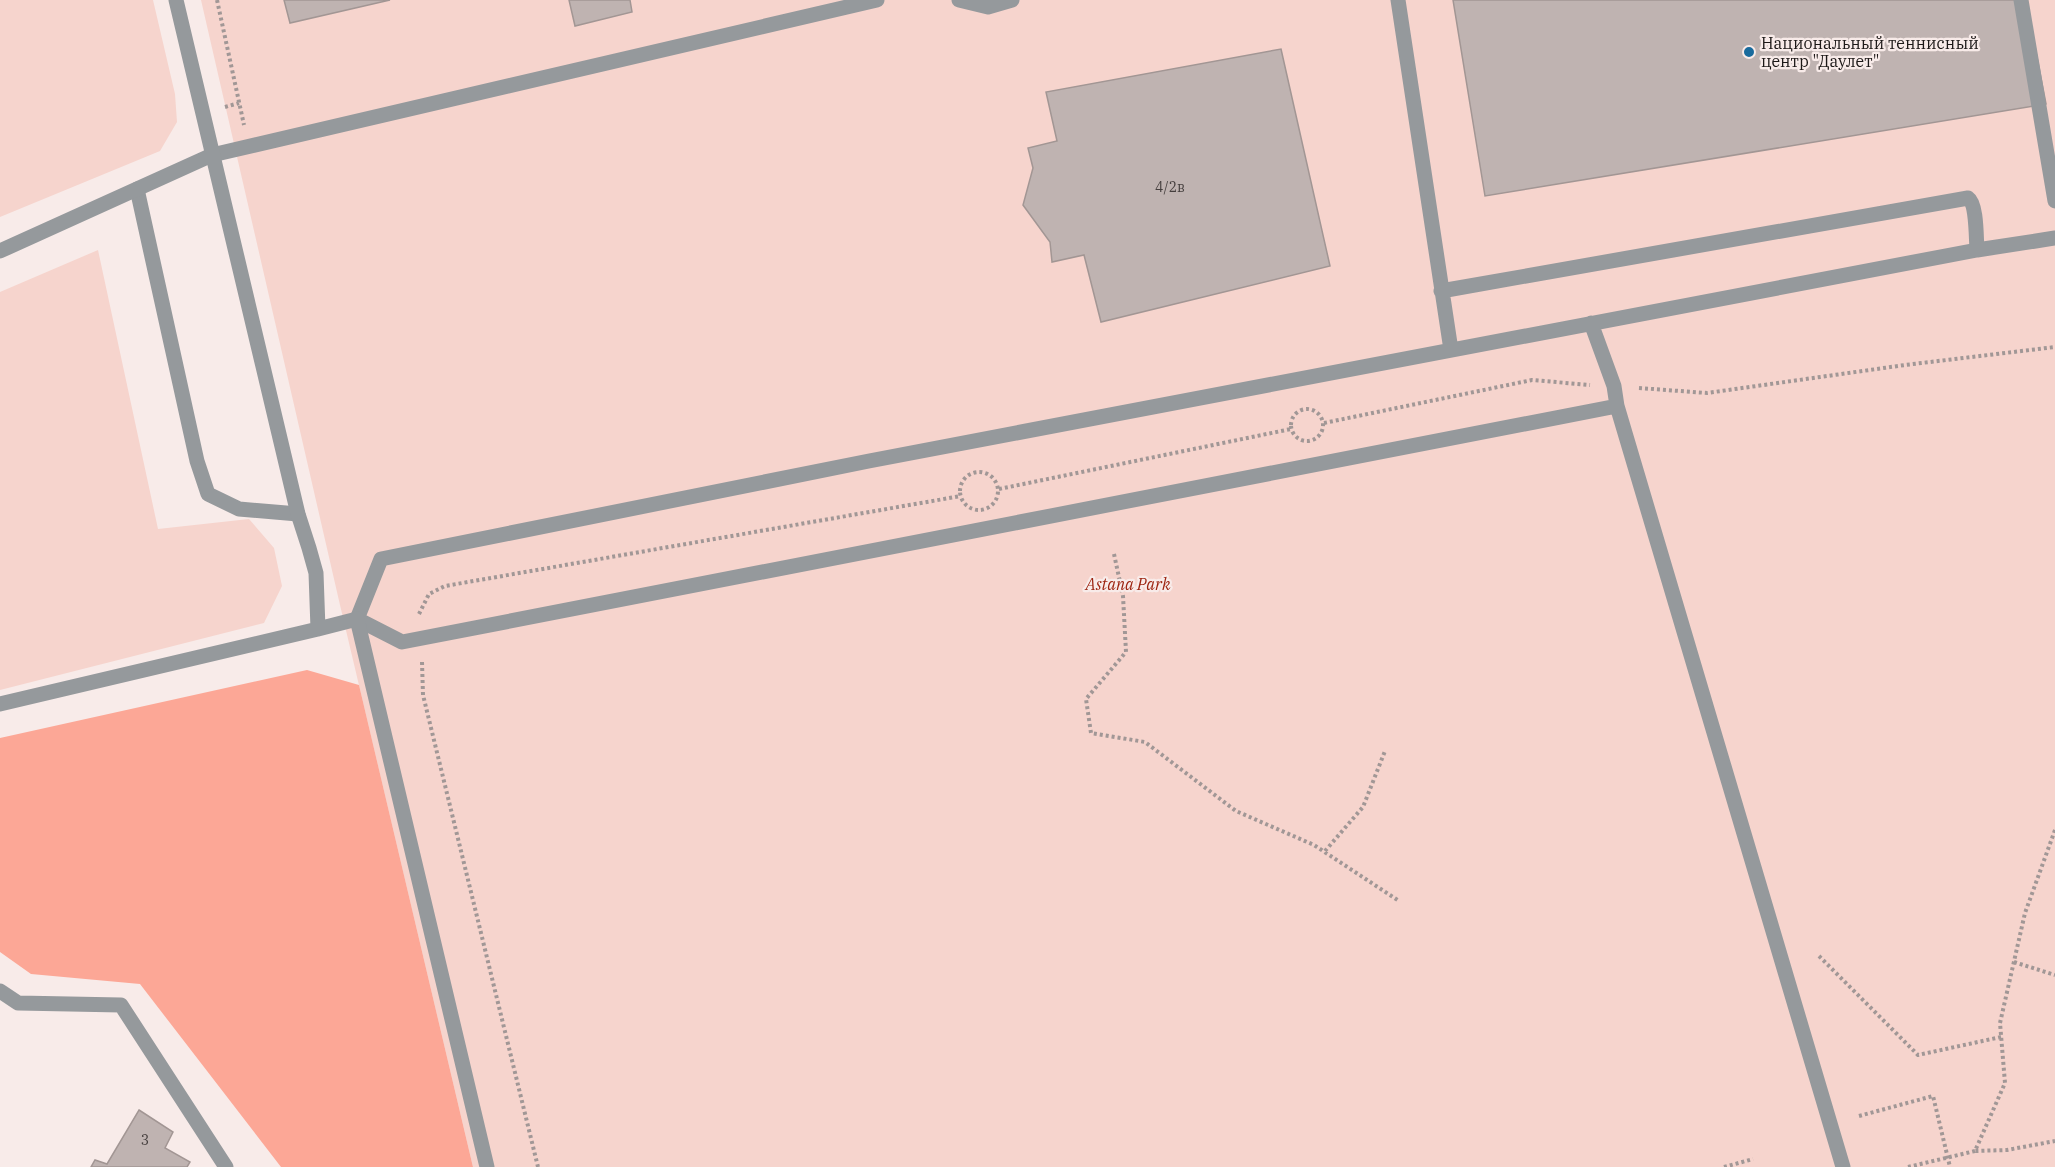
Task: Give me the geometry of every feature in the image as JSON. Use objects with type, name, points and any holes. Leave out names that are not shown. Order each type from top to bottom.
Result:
[{"type":"street","points":[[176,0],[298,514],[316,573],[318,629]]},
{"type":"street","points":[[0,251],[212,154],[877,0]]},
{"type":"street","points":[[958,0],[988,7],[1012,0]]},
{"type":"street","points":[[1398,0],[1451,350]]},
{"type":"street","points":[[2021,0],[2055,201]]},
{"type":"street","points":[[137,189],[197,461],[208,494],[239,509],[298,514]]},
{"type":"street","points":[[1441,291],[1968,198],[1972,202],[1977,250]]},
{"type":"street","points":[[487,1167],[357,619],[381,559],[857,463],[1977,250],[2055,238]]},
{"type":"street","points":[[1591,323],[1614,387],[1617,406],[1843,1167]]},
{"type":"street","points":[[0,704],[357,619],[402,642],[1617,406]]},
{"type":"street","points":[[0,991],[18,1003],[121,1005],[226,1167]]},
{"type":"path","points":[[217,0],[249,146]]},
{"type":"path","points":[[1324,423],[1532,380],[1707,393],[1905,364],[2055,347]]},
{"type":"path","points":[[1304,409],[1319,413],[1324,423],[1322,433],[1313,441],[1302,441],[1291,429],[1295,414],[1304,409]]},
{"type":"path","points":[[999,489],[1291,429]]},
{"type":"path","points":[[976,472],[988,474],[999,489],[992,506],[980,510],[968,506],[961,495],[965,478],[976,472]]},
{"type":"path","points":[[538,1167],[423,695],[417,617],[429,594],[445,586],[961,495]]},
{"type":"path","points":[[1114,554],[1124,596],[1126,652],[1086,699],[1090,733],[1145,742],[1236,811],[1314,845],[1399,901]]},
{"type":"path","points":[[1324,851],[1363,807],[1385,751]]},
{"type":"path","points":[[1975,1151],[2006,1083],[2000,1023],[2025,912],[2055,830]]},
{"type":"path","points":[[1819,956],[1918,1055],[2001,1037]]},
{"type":"path","points":[[2014,962],[2055,975]]},
{"type":"path","points":[[1859,1116],[1933,1096],[1950,1167]]},
{"type":"path","points":[[1908,1167],[1975,1151],[2007,1150],[2055,1141]]},
{"type":"path","points":[[1724,1167],[1753,1159]]},
{"type":"green space","points":[[0,0],[153,0],[175,94],[177,122],[160,151],[0,217]]},
{"type":"green space","name":"Astana Park","points":[[201,0],[2055,0],[2055,1167],[473,1167],[340,605]]},
{"type":"green space","points":[[98,250],[158,529],[249,519],[274,548],[282,586],[264,623],[0,690],[0,292]]},
{"type":"shaded area","points":[[307,670],[359,685],[473,1167],[281,1167],[140,984],[31,974],[0,952],[0,738]]},
{"type":"building","points":[[284,0],[390,0],[290,23]]},
{"type":"building","points":[[569,0],[630,0],[632,12],[575,26]]},
{"type":"building","name":"Национальный теннисный центр \"Даулет\"","points":[[1453,0],[2026,0],[2046,104],[1485,196]]},
{"type":"building","points":[[1281,49],[1330,266],[1101,322],[1084,255],[1052,262],[1050,242],[1023,205],[1033,168],[1028,148],[1057,141],[1046,92]]},
{"type":"building","points":[[139,1110],[173,1132],[165,1148],[190,1162],[187,1167],[91,1167],[95,1160],[107,1164]]},
{"type":"place","name":"Национальный теннисный центр \"Даулет\"","points":[[1749,52]]}]
